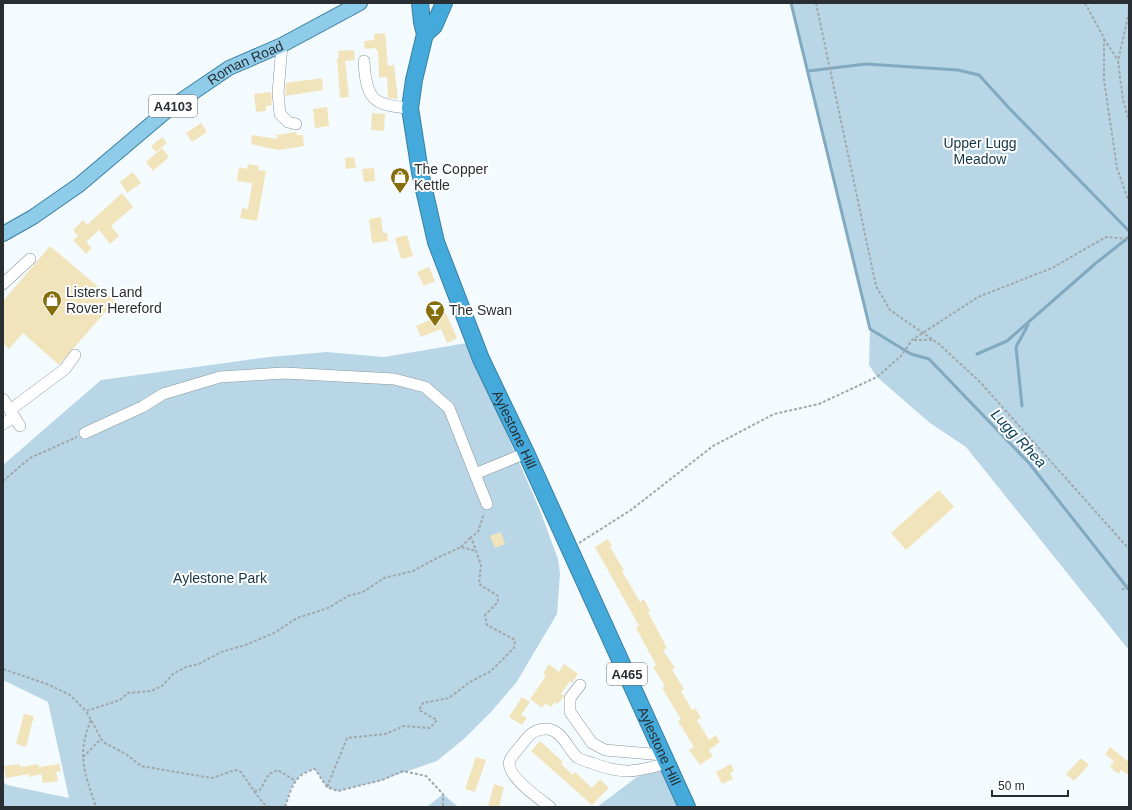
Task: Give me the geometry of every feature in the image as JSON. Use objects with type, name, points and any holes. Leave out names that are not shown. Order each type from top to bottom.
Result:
[{"type":"highway","name":"Aylestone Hill","points":[[420,3],[425,34],[414,80],[410,108],[420,172],[436,242],[481,359],[526,453],[688,807]]},
{"type":"highway","name":"Aylestone Hill","points":[[425,34],[434,26],[444,3]]},
{"type":"main road","name":"Roman Road","points":[[3,234],[33,217],[79,185],[170,108],[229,68],[282,45],[360,3]]},
{"type":"street","points":[[282,45],[278,93],[280,114],[288,122],[296,124]]},
{"type":"street","points":[[364,61],[365,83],[370,94],[381,103],[410,108]]},
{"type":"street","points":[[3,284],[30,259]]},
{"type":"street","points":[[3,424],[15,418],[65,369],[75,355]]},
{"type":"street","points":[[85,433],[142,407],[163,394],[220,377],[284,373],[394,379],[425,387],[449,408],[487,504]]},
{"type":"street","points":[[3,399],[15,418]]},
{"type":"street","points":[[475,474],[526,453]]},
{"type":"street","points":[[580,685],[570,698],[570,712],[592,743],[605,750],[665,759]]},
{"type":"street","points":[[550,807],[515,778],[510,768],[509,761],[529,734],[538,729],[549,729],[561,736],[579,758],[610,770],[636,772],[665,759]]},
{"type":"path","points":[[816,3],[876,286],[890,310],[934,340],[980,382],[1129,549]]},
{"type":"path","points":[[1085,3],[1118,61]]},
{"type":"path","points":[[1129,12],[1118,61],[1123,100],[1129,120]]},
{"type":"path","points":[[1104,38],[1104,80],[1117,168],[1129,202]]},
{"type":"path","points":[[570,549],[632,510],[713,446],[774,414],[819,404],[877,377],[901,356],[912,340],[978,297],[1052,268],[1106,237],[1129,239]]},
{"type":"path","points":[[912,340],[934,340]]},
{"type":"path","points":[[3,482],[30,458],[85,433]]},
{"type":"path","points":[[86,711],[120,700],[128,693],[151,691],[162,686],[173,674],[186,667],[199,664],[221,652],[245,645],[274,633],[297,618],[328,608],[348,596],[363,592],[384,578],[413,572],[435,559],[461,547],[478,532],[487,504]]},
{"type":"path","points":[[327,787],[347,738],[385,734],[404,726],[430,728],[437,720],[419,710],[423,703],[449,698],[470,682],[491,671],[514,648],[515,640],[487,625],[485,615],[498,602],[498,596],[479,584],[481,565],[471,537]]},
{"type":"path","points":[[461,547],[476,552]]},
{"type":"path","points":[[1122,590],[1129,585]]},
{"type":"path","points":[[3,669],[47,684],[70,695],[86,711],[103,742],[126,754],[140,766],[155,770],[212,778],[235,770],[241,772],[263,803],[269,807]]},
{"type":"path","points":[[91,720],[84,738],[83,758],[86,777],[96,807]]},
{"type":"path","points":[[83,758],[102,739]]},
{"type":"path","points":[[285,807],[294,780],[306,771],[315,769],[327,787],[338,791],[382,780],[403,771],[426,776],[443,794],[443,807]]},
{"type":"path","points":[[254,791],[260,790],[269,774],[278,770],[294,780]]},
{"type":"green space","name":"Upper Lugg Meadow","points":[[791,3],[1129,3],[1128,649],[966,447],[930,423],[877,377],[869,365],[870,329]]},
{"type":"green space","name":"Aylestone Park","points":[[467,343],[539,508],[558,559],[560,574],[557,614],[516,683],[491,712],[465,738],[437,761],[382,780],[338,791],[327,787],[315,769],[308,771],[297,778],[291,788],[285,807],[3,807],[3,782],[7,785],[69,798],[48,702],[3,680],[3,465],[101,380],[269,357],[327,352],[384,357]]},
{"type":"green space","points":[[663,768],[681,807],[597,807],[637,777]]},
{"type":"green space","points":[[443,794],[458,807],[427,807]]},
{"type":"building","points":[[385,33],[388,66],[394,65],[398,99],[388,98],[387,77],[379,78],[378,50],[376,50],[376,48],[365,49],[364,41],[374,40],[374,34]]},
{"type":"building","points":[[354,50],[355,60],[345,61],[349,97],[340,98],[337,58],[339,58],[338,51]]},
{"type":"building","points":[[322,78],[323,90],[285,96],[286,83]]},
{"type":"building","points":[[271,92],[272,105],[266,106],[266,111],[256,112],[254,94]]},
{"type":"building","points":[[327,107],[329,126],[315,128],[313,109]]},
{"type":"building","points":[[372,113],[385,114],[384,131],[371,130]]},
{"type":"building","points":[[201,123],[207,132],[192,142],[186,133]]},
{"type":"building","points":[[296,132],[297,135],[303,135],[304,146],[278,150],[251,144],[252,135],[277,139],[276,135]]},
{"type":"building","points":[[162,137],[167,143],[156,152],[151,146]]},
{"type":"building","points":[[162,148],[169,157],[153,171],[146,162]]},
{"type":"building","points":[[354,157],[356,168],[346,169],[345,158]]},
{"type":"building","points":[[248,164],[259,166],[258,170],[266,171],[257,221],[240,218],[242,208],[248,209],[252,183],[237,181],[239,167],[247,169]]},
{"type":"building","points":[[374,168],[375,181],[364,182],[362,169]]},
{"type":"building","points":[[133,172],[141,183],[127,193],[120,182]]},
{"type":"building","points":[[122,193],[133,207],[111,226],[119,236],[110,244],[99,230],[86,242],[92,248],[86,254],[73,240],[78,236],[73,230],[83,220],[87,225]]},
{"type":"building","points":[[381,217],[383,233],[387,233],[388,241],[372,243],[369,219]]},
{"type":"building","points":[[407,235],[413,256],[401,259],[395,238]]},
{"type":"building","name":"Listers Land Rover Hereford","points":[[50,246],[115,301],[59,365],[23,333],[9,349],[3,343],[3,301]]},
{"type":"building","points":[[429,267],[435,281],[424,286],[417,272]]},
{"type":"building","name":"The Swan","points":[[446,313],[457,338],[447,343],[441,329],[421,337],[416,326]]},
{"type":"building","points":[[939,490],[954,507],[906,550],[891,533]]},
{"type":"building","points":[[501,532],[505,544],[495,548],[490,536]]},
{"type":"building","points":[[608,539],[612,546],[610,547],[624,570],[622,571],[640,602],[644,599],[650,611],[648,612],[667,648],[663,650],[675,668],[672,670],[684,689],[681,691],[692,710],[695,708],[701,718],[697,720],[709,740],[716,735],[720,742],[709,750],[713,756],[700,765],[689,750],[694,747],[678,721],[681,719],[662,688],[665,686],[653,667],[656,665],[636,628],[639,626],[595,547]]},
{"type":"building","points":[[549,664],[559,672],[564,664],[578,674],[572,683],[570,681],[561,694],[564,696],[558,704],[555,702],[551,707],[545,703],[542,708],[530,699],[546,676],[543,674]]},
{"type":"building","points":[[522,697],[530,702],[521,715],[527,718],[522,725],[509,717]]},
{"type":"building","points":[[24,714],[34,716],[26,747],[16,744]]},
{"type":"building","points":[[540,741],[563,762],[561,764],[573,775],[575,772],[592,788],[600,779],[609,788],[592,805],[531,751]]},
{"type":"building","points":[[1110,747],[1129,762],[1129,775],[1121,770],[1118,774],[1110,767],[1114,761],[1105,754]]},
{"type":"building","points":[[476,757],[486,760],[475,792],[465,789]]},
{"type":"building","points":[[1081,758],[1089,765],[1074,781],[1066,774]]},
{"type":"building","points":[[20,764],[20,767],[38,764],[39,767],[59,764],[61,771],[56,772],[58,781],[43,783],[41,774],[29,777],[29,774],[6,778],[4,766]]},
{"type":"building","points":[[731,764],[734,771],[730,773],[733,779],[722,784],[716,772]]},
{"type":"building","points":[[494,784],[504,787],[499,807],[488,807]]},
{"type":"waterway","name":"Lugg Rhea","points":[[791,3],[870,329],[911,354],[929,359],[1029,463],[1129,590]]},
{"type":"waterway","points":[[808,71],[866,64],[958,70],[979,75],[1009,108],[1129,231]]},
{"type":"waterway","points":[[977,354],[1007,341],[1096,263],[1129,237]]},
{"type":"waterway","points":[[1022,406],[1016,347],[1028,325]]},
{"type":"place","name":"The Copper Kettle","points":[[400,194]]},
{"type":"place","name":"Listers Land Rover Hereford","points":[[52,317]]},
{"type":"place","name":"The Swan","points":[[435,327]]}]
